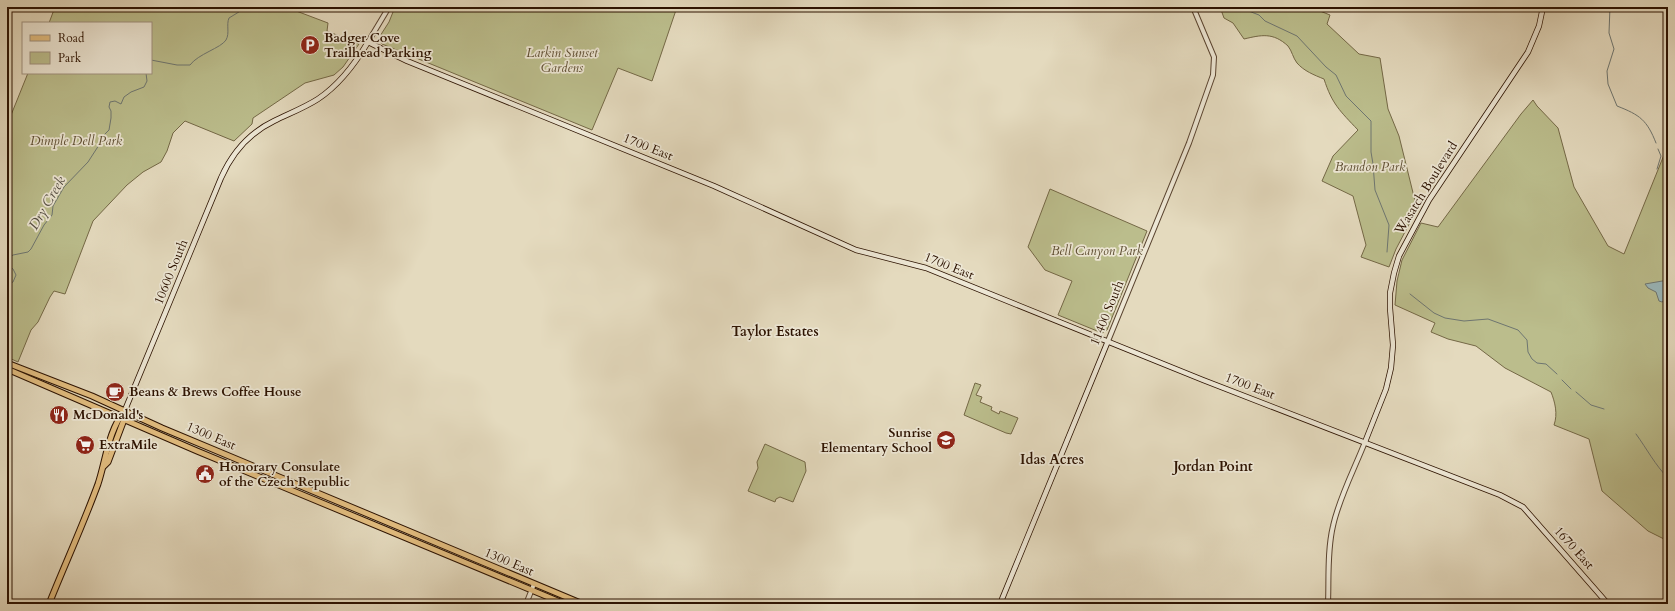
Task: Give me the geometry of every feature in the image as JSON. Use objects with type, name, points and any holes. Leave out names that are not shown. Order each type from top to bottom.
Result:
[{"type":"main road","name":"Wasatch Boulevard","points":[[1365,442],[1386,389],[1392,368],[1393,344],[1390,318],[1390,293],[1399,256],[1429,200],[1528,52],[1539,26],[1543,7]]},
{"type":"main road","name":"10600 South","points":[[49,604],[96,489],[104,466],[104,460],[119,418],[125,410],[224,170],[242,144],[266,124],[305,107],[328,91],[348,71],[368,42]]},
{"type":"main road","name":"1700 East","points":[[368,42],[408,61],[714,186],[856,250],[926,268],[1203,380],[1500,495],[1523,507]]},
{"type":"main road","name":"11400 South","points":[[1000,604],[1108,341]]},
{"type":"main road","name":"1300 East","points":[[7,363],[125,410],[162,428],[583,604]]},
{"type":"main road","name":"1300 East","points":[[7,369],[119,418],[565,604]]},
{"type":"main road","name":"10600 South","points":[[104,466],[108,462],[125,420],[125,410]]},
{"type":"main road","name":"1670 East","points":[[1523,507],[1608,604]]},
{"type":"main road","points":[[355,516],[365,518],[387,527],[392,524]]},
{"type":"street","points":[[368,42],[389,7]]},
{"type":"street","name":"11400 South","points":[[1108,341],[1189,143],[1213,75],[1214,57],[1192,7]]},
{"type":"street","points":[[1328,604],[1332,528],[1339,506],[1365,442]]},
{"type":"street","points":[[526,604],[534,584]]},
{"type":"green space","name":"Dimple Dell Park","points":[[55,7],[292,7],[291,9],[328,23],[327,31],[359,44],[343,67],[334,75],[305,83],[253,118],[252,124],[234,141],[185,121],[173,133],[167,151],[161,162],[143,172],[127,185],[93,221],[65,294],[54,291],[38,322],[31,330],[18,362],[7,357],[7,125],[28,74],[152,74],[152,22],[49,22]]},
{"type":"green space","name":"Larkin Sunset Gardens","points":[[395,7],[677,7],[652,81],[618,68],[592,130],[382,44],[380,41],[380,36],[389,22]]},
{"type":"green space","name":"Brandon Park","points":[[1220,7],[1310,7],[1330,15],[1327,24],[1359,54],[1380,58],[1388,109],[1399,136],[1417,209],[1396,249],[1389,267],[1361,257],[1366,245],[1353,196],[1322,181],[1333,156],[1358,130],[1337,107],[1330,95],[1324,79],[1300,66],[1288,46],[1277,38],[1267,36],[1256,36],[1244,39],[1233,23],[1224,18]]},
{"type":"green space","points":[[1533,100],[1558,128],[1574,187],[1608,246],[1624,254],[1668,145],[1668,541],[1648,531],[1602,491],[1589,439],[1554,425],[1556,408],[1551,392],[1505,368],[1476,346],[1448,339],[1431,332],[1435,323],[1395,305],[1397,281],[1402,260],[1421,223],[1438,227],[1521,114]]},
{"type":"green space","name":"Bell Canyon Park","points":[[1050,189],[1147,231],[1107,330],[1102,333],[1058,315],[1072,281],[1045,270],[1028,247]]},
{"type":"green space","points":[[975,383],[981,385],[976,395],[982,397],[980,402],[992,407],[991,410],[999,414],[1000,411],[1018,418],[1011,434],[964,415]]},
{"type":"green space","points":[[765,444],[805,462],[806,471],[793,502],[780,497],[776,499],[775,502],[748,491],[758,468],[757,462]]},
{"type":"water","points":[[1668,280],[1668,299],[1662,302],[1659,301],[1656,292],[1648,288],[1645,284]]},
{"type":"waterway","name":"Dry Creek","points":[[152,60],[177,65],[190,65],[226,40],[229,18],[247,7]]},
{"type":"waterway","points":[[1243,7],[1246,10],[1259,15],[1265,21],[1297,36],[1326,67],[1336,75],[1346,96],[1371,121],[1371,152],[1375,190],[1389,225],[1387,252]]},
{"type":"waterway","points":[[1610,7],[1609,33],[1614,49],[1607,71],[1608,84],[1617,106],[1632,112],[1642,119],[1653,135],[1656,143]]},
{"type":"waterway","name":"Dry Creek","points":[[7,285],[13,282],[16,275],[13,269],[8,265],[8,259],[13,255],[28,252],[31,249],[44,225],[52,215],[53,206],[64,187],[88,162],[99,145],[102,137],[109,130],[111,118],[111,111],[109,107],[110,102],[115,101],[121,104],[124,97],[131,92],[144,87],[147,81],[146,74]]},
{"type":"waterway","points":[[1657,169],[1661,156],[1658,149]]},
{"type":"waterway","points":[[1410,294],[1434,313],[1445,318],[1464,321],[1488,319],[1518,330],[1527,340],[1528,352],[1532,359],[1537,363],[1546,364],[1557,374]]},
{"type":"waterway","points":[[1562,380],[1571,389]]},
{"type":"waterway","points":[[1576,392],[1591,405],[1604,409]]},
{"type":"waterway","points":[[1636,434],[1668,478]]},
{"type":"place","name":"Badger Cove Trailhead Parking","points":[[310,45]]},
{"type":"place","name":"Beans & Brews Coffee House","points":[[115,392]]},
{"type":"place","name":"McDonald's","points":[[59,415]]},
{"type":"place","name":"Sunrise Elementary School","points":[[946,440]]},
{"type":"place","name":"ExtraMile","points":[[85,445]]},
{"type":"place","name":"Honorary Consulate of the Czech Republic","points":[[205,474]]},
{"type":"district","name":"Taylor Estates","points":[[775,331]]},
{"type":"district","name":"Idas Acres","points":[[1052,459]]},
{"type":"district","name":"Jordan Point","points":[[1213,466]]}]
